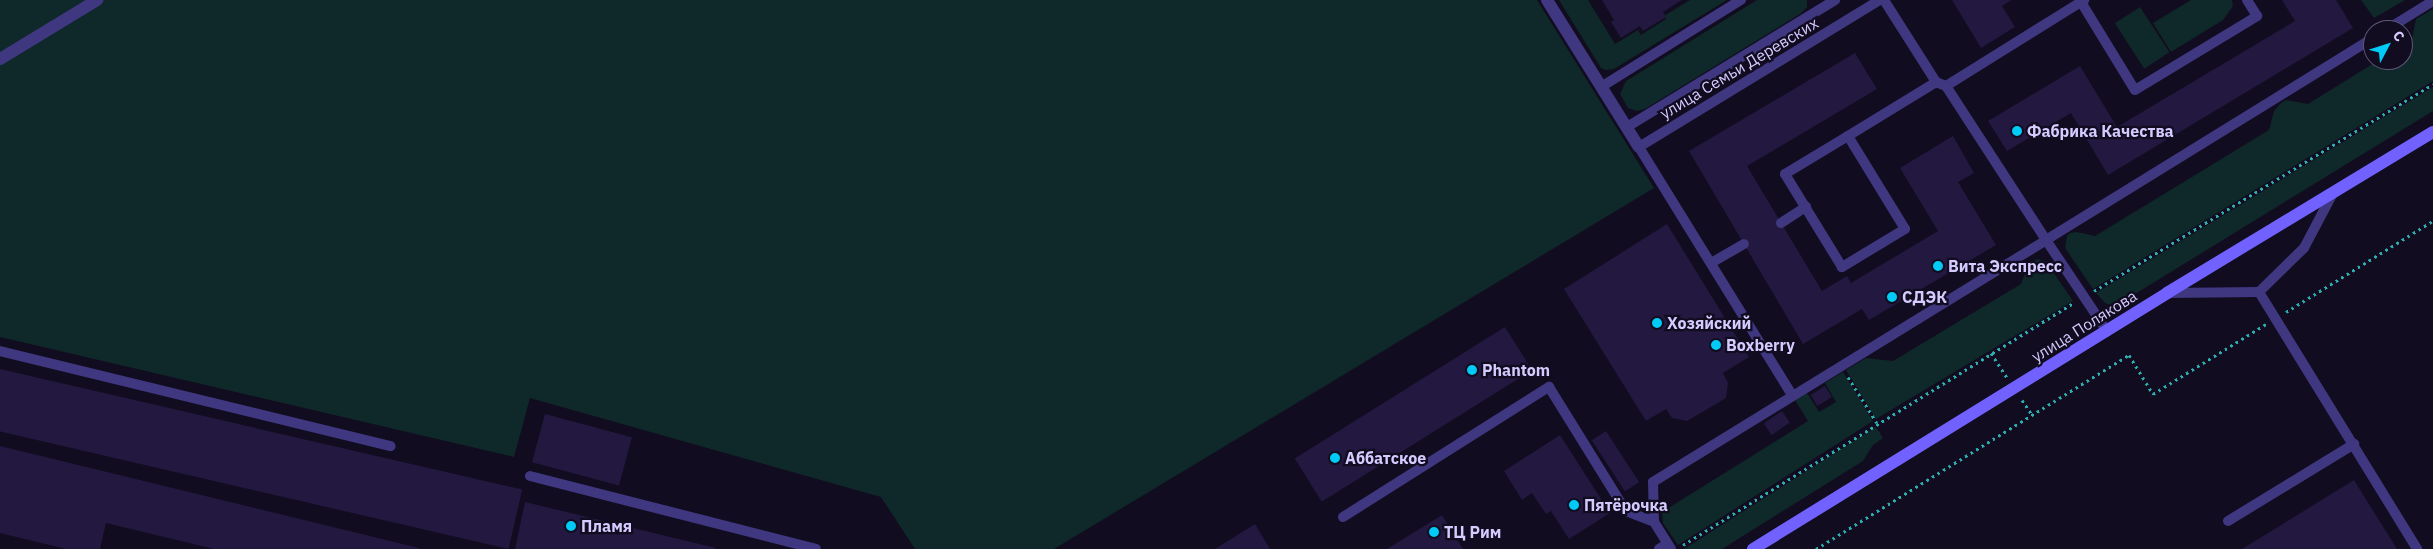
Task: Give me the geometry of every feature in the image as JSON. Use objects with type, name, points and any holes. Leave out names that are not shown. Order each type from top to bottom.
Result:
[{"type":"main road","name":"улица Полякова","points":[[1753,549],[2168,293],[2432,134]]},
{"type":"street","points":[[0,59],[97,0]]},
{"type":"street","points":[[1547,0],[1640,147]]},
{"type":"lane","points":[[1601,88],[1741,0]]},
{"type":"lane","points":[[1627,127],[1835,0]]},
{"type":"lane","points":[[1882,0],[1936,82],[1946,86],[2107,331]]},
{"type":"lane","name":"улица Семьи Деревских","points":[[1640,147],[1882,0]]},
{"type":"lane","points":[[1946,86],[2082,1],[2135,90],[2257,16],[2248,0]]},
{"type":"lane","points":[[2402,20],[2433,1]]},
{"type":"lane","points":[[1668,548],[1654,522],[1652,482],[1792,394],[2363,44]]},
{"type":"lane","points":[[1848,136],[1905,229],[1842,267],[1785,174],[1936,82]]},
{"type":"lane","points":[[1640,147],[1792,394]]},
{"type":"lane","points":[[2168,293],[2259,292],[2304,248],[2333,193]]},
{"type":"lane","points":[[1781,223],[1806,207]]},
{"type":"lane","points":[[1711,264],[1744,244]]},
{"type":"lane","points":[[2259,292],[2418,549]]},
{"type":"lane","points":[[0,351],[391,446]]},
{"type":"lane","points":[[1343,517],[1549,387],[1626,511],[1654,522]]},
{"type":"lane","points":[[2228,521],[2354,444]]},
{"type":"lane","points":[[530,476],[816,549]]},
{"type":"path","points":[[1668,548],[1877,424],[2433,84]]},
{"type":"path","points":[[1816,549],[2129,355]]},
{"type":"path","points":[[1840,365],[1877,424]]},
{"type":"green space","points":[[0,0],[1537,0],[1654,188],[1054,549],[915,549],[881,497],[530,398],[514,457],[0,337]]},
{"type":"green space","points":[[1559,0],[1588,0],[1615,44],[1638,30],[1641,35],[1666,19],[1664,16],[1690,0],[1727,0],[1614,69],[1606,70],[1601,68]]},
{"type":"green space","points":[[1757,0],[1807,0],[1807,7],[1800,14],[1645,109],[1637,111],[1628,108],[1620,94],[1626,81]]},
{"type":"green space","points":[[2191,0],[2232,0],[2233,6],[2223,20],[2171,52],[2153,23]]},
{"type":"green space","points":[[2361,0],[2405,0],[2374,18]]},
{"type":"green space","points":[[2140,7],[2169,52],[2144,69],[2115,23]]},
{"type":"green space","points":[[2433,9],[2433,81],[2093,289],[2065,248],[2067,236],[2070,233],[2077,232],[2095,236],[2269,130],[2274,111],[2286,100],[2308,104],[2363,70],[2413,70],[2413,34],[2416,19]]},
{"type":"green space","points":[[2433,87],[2433,111],[2122,302],[2110,305],[2105,303],[2096,293]]},
{"type":"green space","points":[[2037,259],[2044,261],[2049,266],[2073,301],[1876,419],[1846,370],[1866,358],[1893,361],[2021,284],[2028,266]]},
{"type":"green space","points":[[1843,372],[1873,421],[1678,545],[1663,523],[1662,512],[1808,421],[1795,400],[1807,393],[1819,412],[1836,402],[1825,383]]},
{"type":"green space","points":[[1876,427],[1883,438],[1873,445],[1863,461],[1722,549],[1684,549]]},
{"type":"building","points":[[1602,0],[1682,0],[1663,12],[1666,17],[1643,31],[1640,26],[1621,38],[1611,22],[1614,20]]},
{"type":"building","points":[[1952,0],[2011,0],[2002,6],[2015,27],[1981,48]]},
{"type":"building","points":[[2282,0],[2336,0],[2353,28],[2108,175],[2071,113],[2007,151],[1988,121],[2080,66],[2117,127],[2295,21]]},
{"type":"building","points":[[1855,53],[1877,89],[1747,166],[1822,291],[1847,276],[1851,283],[1938,231],[1900,168],[1953,136],[1974,173],[1958,182],[1996,245],[1869,320],[1862,309],[1803,344],[1689,151]]},
{"type":"building","name":"Хозяйский","points":[[1667,224],[1749,357],[1723,373],[1728,383],[1726,398],[1687,421],[1672,418],[1666,409],[1646,421],[1564,289]]},
{"type":"building","points":[[1505,327],[1532,370],[1322,502],[1295,458]]},
{"type":"building","points":[[0,369],[522,490],[508,549],[0,432]]},
{"type":"building","points":[[1825,386],[1832,397],[1817,406],[1811,395]]},
{"type":"building","points":[[1782,411],[1790,423],[1772,435],[1764,423]]},
{"type":"building","points":[[545,414],[632,437],[619,486],[532,462]]},
{"type":"building","points":[[1606,431],[1639,482],[1625,491],[1592,440]]},
{"type":"building","points":[[1560,435],[1610,513],[1569,539],[1551,511],[1546,514],[1532,493],[1522,500],[1504,471]]},
{"type":"building","points":[[0,446],[419,549],[214,549],[106,523],[100,549],[66,549],[0,533]]},
{"type":"building","points":[[2354,480],[2397,549],[2242,549]]},
{"type":"building","name":"Пламя","points":[[525,502],[716,548],[716,549],[515,549]]},
{"type":"building","name":"ТЦ Рим","points":[[1442,515],[1463,549],[1387,549]]},
{"type":"building","points":[[1255,524],[1270,549],[1215,549]]},
{"type":"place","name":"Фабрика Качества","points":[[2017,131]]},
{"type":"place","name":"Вита Экспресс","points":[[1938,266]]},
{"type":"place","name":"СДЭК","points":[[1892,297]]},
{"type":"place","name":"Хозяйский","points":[[1657,323]]},
{"type":"place","name":"Boxberry","points":[[1716,345]]},
{"type":"place","name":"Phantom","points":[[1472,370]]},
{"type":"place","name":"Аббатское","points":[[1335,458]]},
{"type":"place","name":"Пятёрочка","points":[[1574,505]]},
{"type":"place","name":"Пламя","points":[[571,526]]},
{"type":"place","name":"ТЦ Рим","points":[[1434,532]]}]
